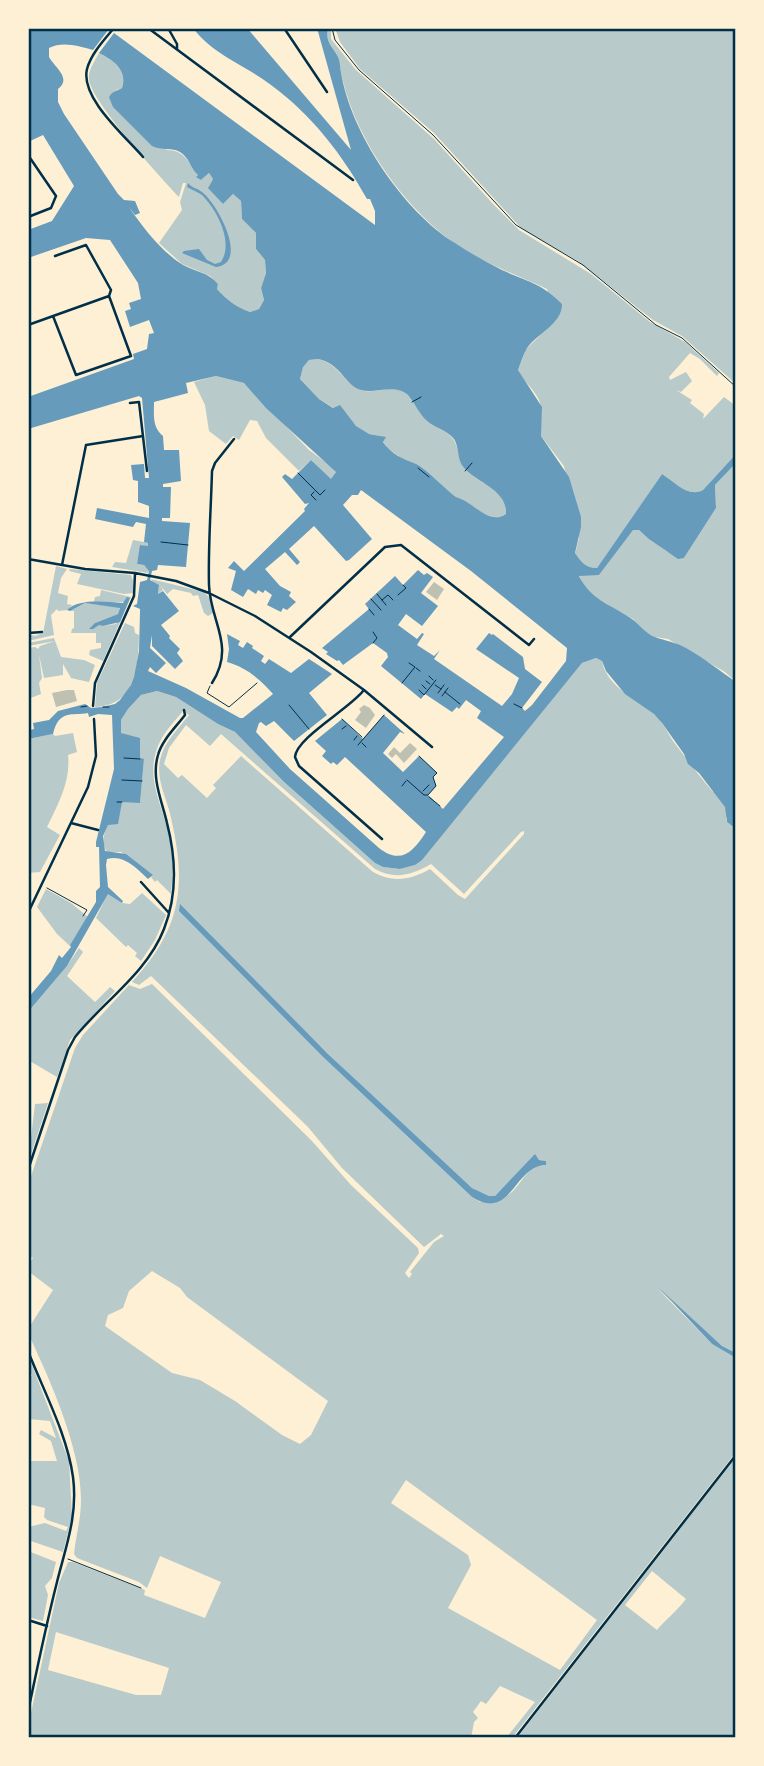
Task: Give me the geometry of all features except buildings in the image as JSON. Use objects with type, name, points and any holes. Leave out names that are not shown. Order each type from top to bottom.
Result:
[{"type":"street","points":[[114,28],[90,61],[86,74],[87,88],[95,102],[143,157]]},
{"type":"street","points":[[148,28],[354,180]]},
{"type":"street","points":[[168,28],[177,49]]},
{"type":"street","points":[[285,28],[327,92]]},
{"type":"street","points":[[290,36],[291,28]]},
{"type":"street","points":[[28,155],[55,197],[51,208],[28,217]]},
{"type":"street","points":[[53,316],[76,375],[131,354],[109,296],[109,285],[86,245],[55,257]]},
{"type":"street","points":[[28,325],[109,296]]},
{"type":"street","points":[[130,403],[139,402],[147,471]]},
{"type":"street","points":[[62,565],[86,445],[143,436]]},
{"type":"street","points":[[212,683],[219,668],[223,648],[222,634],[209,593],[213,467],[234,439]]},
{"type":"street","points":[[290,637],[385,547],[401,545],[529,645],[534,639]]},
{"type":"street","points":[[28,559],[85,569],[135,573],[183,583],[209,593],[290,637],[364,690],[432,747]]},
{"type":"street","points":[[93,706],[97,677],[134,596],[135,573]]},
{"type":"street","points":[[28,633],[42,632]]},
{"type":"street","points":[[364,690],[354,702],[299,746],[295,757],[299,766],[382,839]]},
{"type":"street","points":[[28,1170],[68,1050],[80,1031],[153,950],[164,929],[174,877],[173,854],[155,776],[158,754],[185,715],[184,710]]},
{"type":"street","points":[[28,913],[88,787],[95,763],[94,719]]},
{"type":"street","points":[[71,823],[98,830]]},
{"type":"street","points":[[141,882],[169,913]]},
{"type":"street","points":[[28,1352],[68,1451],[73,1478],[72,1532],[28,1712]]},
{"type":"street","points":[[515,1738],[736,1455]]},
{"type":"street","points":[[28,1620],[47,1626]]},
{"type":"lane","points":[[212,683],[207,694],[229,707],[257,683]]},
{"type":"path","points":[[332,28],[335,40],[359,70],[433,135],[516,225],[583,265],[656,325],[682,338],[736,387]]},
{"type":"path","points":[[412,402],[421,397]]},
{"type":"path","points":[[465,471],[472,463]]},
{"type":"path","points":[[418,468],[429,477]]},
{"type":"path","points":[[298,472],[320,495],[325,490]]},
{"type":"path","points":[[316,491],[311,495],[316,500]]},
{"type":"path","points":[[160,549],[161,536]]},
{"type":"path","points":[[160,542],[188,545]]},
{"type":"path","points":[[398,595],[406,589],[403,585]]},
{"type":"path","points":[[377,594],[386,605]]},
{"type":"path","points":[[383,600],[388,595],[393,600]]},
{"type":"path","points":[[371,598],[381,610]]},
{"type":"path","points":[[369,609],[374,614]]},
{"type":"path","points":[[373,632],[377,638],[373,643]]},
{"type":"path","points":[[409,663],[420,671]]},
{"type":"path","points":[[402,683],[415,667]]},
{"type":"path","points":[[412,671],[416,675]]},
{"type":"path","points":[[408,675],[413,679]]},
{"type":"path","points":[[429,677],[441,689]]},
{"type":"path","points":[[405,679],[410,683]]},
{"type":"path","points":[[426,681],[434,682]]},
{"type":"path","points":[[419,690],[424,695],[434,682]]},
{"type":"path","points":[[422,685],[428,690]]},
{"type":"path","points":[[438,693],[444,685]]},
{"type":"path","points":[[442,696],[448,688]]},
{"type":"path","points":[[445,692],[460,704]]},
{"type":"path","points":[[457,707],[464,699]]},
{"type":"path","points":[[284,708],[294,701]]},
{"type":"path","points":[[514,704],[522,708]]},
{"type":"path","points":[[289,705],[309,729]]},
{"type":"path","points":[[81,707],[87,706]]},
{"type":"path","points":[[103,707],[110,707]]},
{"type":"path","points":[[358,745],[384,715]]},
{"type":"path","points":[[342,719],[363,739]]},
{"type":"path","points":[[342,729],[347,724]]},
{"type":"path","points":[[376,724],[380,728]]},
{"type":"path","points":[[346,733],[351,727]]},
{"type":"path","points":[[372,729],[375,732]]},
{"type":"path","points":[[350,736],[355,731]]},
{"type":"path","points":[[369,732],[373,735]]},
{"type":"path","points":[[354,740],[359,735]]},
{"type":"path","points":[[360,742],[366,747]]},
{"type":"path","points":[[419,756],[437,773],[433,777],[436,786],[428,795]]},
{"type":"path","points":[[124,758],[140,759]]},
{"type":"path","points":[[423,766],[426,762]]},
{"type":"path","points":[[427,769],[430,766]]},
{"type":"path","points":[[431,772],[434,769]]},
{"type":"path","points":[[412,774],[421,798]]},
{"type":"path","points":[[122,780],[142,781]]},
{"type":"path","points":[[415,780],[416,794]]},
{"type":"path","points":[[407,785],[416,787],[440,806]]},
{"type":"path","points":[[411,790],[420,785]]},
{"type":"path","points":[[402,786],[429,785]]},
{"type":"path","points":[[425,803],[430,797]]},
{"type":"path","points":[[430,807],[435,801]]},
{"type":"path","points":[[117,802],[122,802]]},
{"type":"path","points":[[42,885],[87,910],[83,916]]},
{"type":"path","points":[[68,1559],[141,1588]]},
{"type":"shaded area","points":[[328,28],[331,28],[331,39],[356,70],[434,139],[519,230],[591,274],[650,322],[685,342],[719,373],[717,376],[690,353],[669,377],[670,380],[686,372],[692,381],[681,392],[676,390],[692,400],[690,403],[704,414],[703,419],[724,397],[736,406],[736,454],[703,490],[697,492],[687,491],[662,474],[597,568],[584,564],[575,554],[579,538],[564,466],[541,436],[539,400],[518,370],[526,349],[556,320],[547,289],[462,248],[413,207],[380,164],[366,140],[329,44]]},
{"type":"shaded area","points":[[335,28],[736,28],[736,384],[682,336],[653,320],[578,261],[521,228],[434,133],[360,69],[340,42]]},
{"type":"shaded area","points":[[99,53],[110,59],[121,71],[122,88],[116,90],[167,150],[178,152],[186,158],[201,180],[209,173],[213,179],[209,186],[223,204],[233,194],[241,201],[242,219],[256,233],[256,249],[265,260],[266,273],[261,288],[264,300],[259,309],[250,312],[228,300],[217,289],[218,284],[210,276],[182,264],[159,243],[182,210],[180,202],[186,183],[183,183],[179,197],[128,139],[101,103],[89,79]]},
{"type":"shaded area","points":[[318,359],[337,369],[361,390],[397,389],[408,395],[427,421],[444,431],[455,442],[465,469],[502,499],[506,514],[500,517],[487,515],[456,497],[387,448],[383,441],[385,438],[364,432],[340,406],[334,408],[319,399],[300,379],[303,366],[309,360]]},
{"type":"shaded area","points":[[216,376],[244,383],[309,450],[336,470],[331,480],[311,460],[299,471],[266,438],[257,421],[250,420],[239,440],[233,436],[226,444],[209,431],[205,405],[194,382]]},
{"type":"shaded area","points":[[736,463],[736,682],[725,672],[668,639],[645,632],[633,619],[593,596],[585,589],[579,575],[599,575],[632,530],[639,530],[666,551],[684,558],[716,508],[715,485]]},
{"type":"shaded area","points":[[133,540],[149,543],[148,547],[141,545],[137,564],[144,565],[149,570],[148,573],[112,567],[115,562],[126,563]]},
{"type":"shaded area","points":[[56,566],[67,569],[61,578],[58,593],[68,596],[67,604],[72,605],[68,610],[57,609],[51,615],[54,635],[28,641],[28,634],[35,636],[43,633]]},
{"type":"shaded area","points":[[69,571],[131,575],[133,593],[124,594],[77,584],[81,574]]},
{"type":"shaded area","points":[[151,579],[204,592],[209,597],[213,613],[208,616],[204,613],[198,595],[193,596],[191,593],[173,589],[167,594],[160,585],[163,590],[158,594],[159,585],[154,584]]},
{"type":"shaded area","points":[[101,590],[131,597],[103,661],[89,655],[90,650],[101,648],[101,643],[96,643],[96,633],[71,633],[74,628],[74,611],[70,611],[85,603],[119,607],[118,614],[95,623],[103,626],[116,624],[125,602],[94,602],[95,597],[100,596]]},
{"type":"shaded area","points":[[125,623],[134,627],[135,633],[139,635],[132,683],[119,700],[95,707],[97,683]]},
{"type":"shaded area","points":[[54,638],[61,657],[84,660],[95,665],[89,682],[71,678],[63,664],[63,675],[44,678],[39,655],[41,694],[28,699],[28,648],[38,649],[55,641],[28,646],[28,643]]},
{"type":"shaded area","points":[[596,658],[602,661],[616,685],[660,720],[713,792],[736,780],[726,819],[736,829],[736,1353],[722,1346],[658,1289],[712,1344],[736,1358],[736,1452],[512,1738],[506,1738],[535,1702],[500,1686],[486,1704],[481,1701],[473,1712],[478,1718],[474,1722],[471,1738],[28,1738],[28,1727],[59,1583],[68,1562],[145,1590],[144,1595],[205,1618],[221,1582],[160,1556],[147,1588],[139,1582],[77,1558],[74,1554],[81,1500],[76,1459],[63,1415],[28,1333],[53,1290],[28,1271],[28,1265],[33,1258],[28,1255],[28,1185],[75,1048],[83,1035],[129,985],[140,989],[152,984],[311,1140],[351,1185],[418,1248],[419,1253],[405,1273],[409,1278],[412,1274],[410,1272],[434,1242],[444,1236],[441,1234],[424,1247],[342,1168],[308,1127],[151,976],[139,985],[132,982],[161,944],[176,906],[179,865],[159,768],[165,747],[189,715],[183,711],[169,728],[154,758],[156,791],[170,842],[171,894],[157,880],[155,882],[151,877],[153,876],[121,852],[107,852],[104,846],[107,826],[122,801],[140,802],[144,759],[140,759],[140,739],[121,734],[121,720],[141,695],[157,691],[176,697],[235,732],[283,781],[375,863],[400,869],[415,865],[582,663]],"holes":[[[186,725],[210,746],[221,734],[375,869],[403,875],[431,864],[464,894],[521,832],[524,831],[524,834],[465,899],[430,869],[402,879],[387,878],[373,872],[241,756],[213,785],[216,788],[207,798],[182,775],[178,778],[164,764],[169,748]],[[179,911],[472,1188],[495,1196],[535,1155],[539,1160],[546,1161],[546,1165],[533,1169],[505,1197],[480,1202],[322,1056]],[[152,1271],[180,1288],[187,1297],[328,1401],[311,1435],[300,1444],[282,1435],[200,1380],[172,1373],[105,1326],[108,1315],[123,1308],[129,1291]],[[406,1480],[597,1620],[560,1670],[448,1608],[471,1565],[468,1555],[391,1503]],[[56,1632],[169,1668],[161,1695],[136,1695],[48,1670]]]},
{"type":"shaded area","points":[[73,733],[77,752],[68,755],[66,783],[47,827],[60,835],[40,872],[28,873],[28,739]]},
{"type":"shaded area","points":[[46,889],[71,903],[88,917],[71,947],[57,934],[37,907]]},
{"type":"shaded area","points":[[108,893],[122,903],[130,904],[142,893],[166,915],[155,940],[141,961],[135,956],[137,953],[128,945],[126,947],[96,918]]},
{"type":"shaded area","points":[[79,948],[83,952],[67,976],[95,1002],[110,987],[115,991],[70,1040],[57,1077],[28,1060],[28,1012]]},
{"type":"shaded area","points":[[48,1103],[28,1163],[35,1104]]},
{"type":"shaded area","points":[[28,1355],[69,1461],[72,1516],[63,1552],[28,1540],[28,1527],[45,1523],[66,1531],[68,1527],[47,1520],[44,1517],[45,1508],[28,1504],[28,1461],[57,1461],[51,1441],[39,1434],[41,1430],[56,1438],[50,1421],[28,1419],[28,1377],[32,1376]]},
{"type":"shaded area","points":[[736,1457],[736,1738],[517,1738]],"holes":[[[652,1571],[686,1599],[657,1630],[625,1605]]]},
{"type":"shaded area","points":[[28,1551],[56,1562],[52,1578],[45,1586],[48,1595],[43,1621],[28,1617],[28,1599],[31,1598],[30,1591],[28,1594]]},
{"type":"water","points":[[28,28],[109,29],[93,50],[65,45],[49,48],[49,57],[63,77],[62,85],[58,89],[58,102],[64,114],[118,194],[124,200],[135,201],[140,213],[135,215],[160,246],[175,260],[214,280],[218,284],[217,289],[228,300],[250,312],[259,309],[264,300],[261,288],[266,273],[265,260],[256,249],[256,233],[242,219],[241,201],[233,194],[223,204],[208,188],[213,179],[209,173],[201,180],[196,177],[198,175],[183,154],[152,146],[113,107],[109,97],[122,88],[123,76],[114,62],[99,53],[114,33],[375,225],[375,211],[370,199],[367,199],[347,166],[313,122],[261,78],[220,53],[193,28],[247,28],[351,150],[317,28],[328,28],[328,40],[339,59],[346,95],[355,120],[382,168],[399,191],[417,212],[455,243],[496,267],[540,287],[562,304],[554,323],[527,348],[518,370],[542,407],[541,436],[569,477],[581,517],[575,553],[582,562],[597,568],[662,474],[687,491],[697,492],[703,490],[736,454],[736,463],[715,485],[716,508],[684,558],[678,559],[639,530],[633,530],[599,575],[579,576],[595,596],[633,619],[648,633],[686,648],[736,682],[736,829],[727,822],[725,807],[699,773],[688,764],[662,723],[654,714],[625,694],[606,671],[602,661],[596,658],[582,663],[422,860],[400,869],[375,863],[283,781],[235,732],[176,697],[157,691],[141,695],[121,720],[121,733],[140,738],[140,758],[144,759],[140,803],[122,802],[118,824],[108,825],[103,836],[105,851],[126,854],[153,875],[148,879],[125,860],[107,859],[108,887],[122,903],[108,894],[67,966],[28,1012],[28,998],[51,971],[59,955],[62,958],[71,947],[96,902],[96,891],[100,887],[99,847],[96,847],[96,842],[114,769],[112,715],[67,715],[59,721],[53,734],[28,739],[28,725],[30,730],[34,729],[33,723],[49,720],[58,711],[85,704],[91,708],[115,704],[131,685],[139,651],[140,612],[140,609],[133,606],[137,604],[140,582],[147,580],[149,571],[144,565],[137,564],[140,545],[148,546],[148,543],[144,542],[146,524],[136,522],[133,527],[95,519],[97,508],[149,518],[149,506],[138,502],[138,481],[133,480],[131,465],[144,464],[145,478],[149,478],[142,398],[139,396],[28,429],[28,397],[134,359],[133,354],[147,349],[149,334],[154,333],[149,320],[130,327],[125,311],[131,309],[129,303],[141,299],[138,283],[110,240],[86,238],[28,258],[28,230],[52,221],[74,186],[43,135],[28,142]],"holes":[[[309,360],[326,362],[338,370],[350,384],[361,390],[391,389],[408,395],[427,421],[454,439],[462,465],[497,493],[502,499],[506,514],[500,517],[487,515],[456,497],[420,466],[390,450],[383,442],[386,437],[369,434],[356,426],[340,405],[333,408],[319,399],[300,379],[303,367]],[[216,376],[244,383],[266,408],[336,472],[331,479],[311,460],[292,479],[285,474],[282,477],[305,504],[309,503],[305,511],[244,571],[234,561],[228,568],[236,571],[231,590],[243,597],[248,589],[256,594],[258,590],[263,593],[265,590],[272,595],[267,605],[281,612],[283,608],[287,610],[296,602],[289,596],[291,592],[280,586],[265,569],[285,552],[297,565],[300,562],[289,549],[314,526],[346,561],[349,560],[372,539],[343,505],[361,490],[471,571],[567,648],[566,661],[525,711],[522,708],[542,682],[525,669],[523,657],[489,633],[476,649],[519,678],[512,694],[502,706],[434,659],[440,650],[434,656],[417,645],[424,634],[417,639],[398,625],[406,614],[422,626],[438,606],[421,593],[433,577],[418,570],[403,585],[395,576],[365,604],[369,609],[322,648],[328,652],[326,654],[343,665],[373,643],[387,653],[388,657],[381,666],[421,699],[425,694],[452,712],[457,707],[459,709],[466,700],[481,711],[477,718],[504,737],[443,809],[428,795],[436,786],[433,777],[437,773],[419,756],[403,772],[383,753],[400,732],[405,734],[384,715],[363,739],[342,719],[315,741],[326,751],[322,756],[331,764],[333,762],[337,765],[345,757],[426,832],[406,854],[394,855],[379,848],[290,769],[256,732],[259,723],[266,726],[274,721],[294,741],[327,715],[309,693],[332,674],[309,659],[291,673],[269,659],[265,664],[261,661],[264,656],[252,648],[253,646],[247,642],[243,648],[238,645],[240,641],[227,634],[227,662],[253,675],[273,694],[240,718],[186,688],[148,671],[150,667],[156,673],[166,663],[150,648],[152,635],[152,646],[175,669],[183,661],[177,653],[180,649],[161,625],[179,611],[163,591],[158,594],[159,585],[150,580],[152,571],[157,570],[158,565],[186,567],[190,523],[162,521],[162,518],[170,518],[171,487],[163,487],[163,484],[181,481],[179,450],[164,450],[163,436],[154,420],[154,402],[188,393],[186,383]]]},
{"type":"water","points":[[188,183],[208,198],[222,220],[230,244],[230,255],[226,263],[216,267],[182,253],[199,249],[207,260],[215,264],[221,262],[226,245],[222,227],[213,209],[202,195],[187,187]]},
{"type":"water","points":[[127,597],[130,598],[120,622],[99,625],[93,629],[89,629],[95,623],[118,614],[120,608],[85,603],[67,610],[86,602],[123,603]]},
{"type":"water","points":[[180,904],[327,1053],[472,1188],[495,1196],[535,1154],[539,1160],[546,1161],[546,1165],[526,1174],[496,1203],[485,1203],[472,1197],[322,1056],[179,911]]},
{"type":"water","points":[[659,1288],[722,1346],[736,1353],[736,1358],[712,1344]]}]
